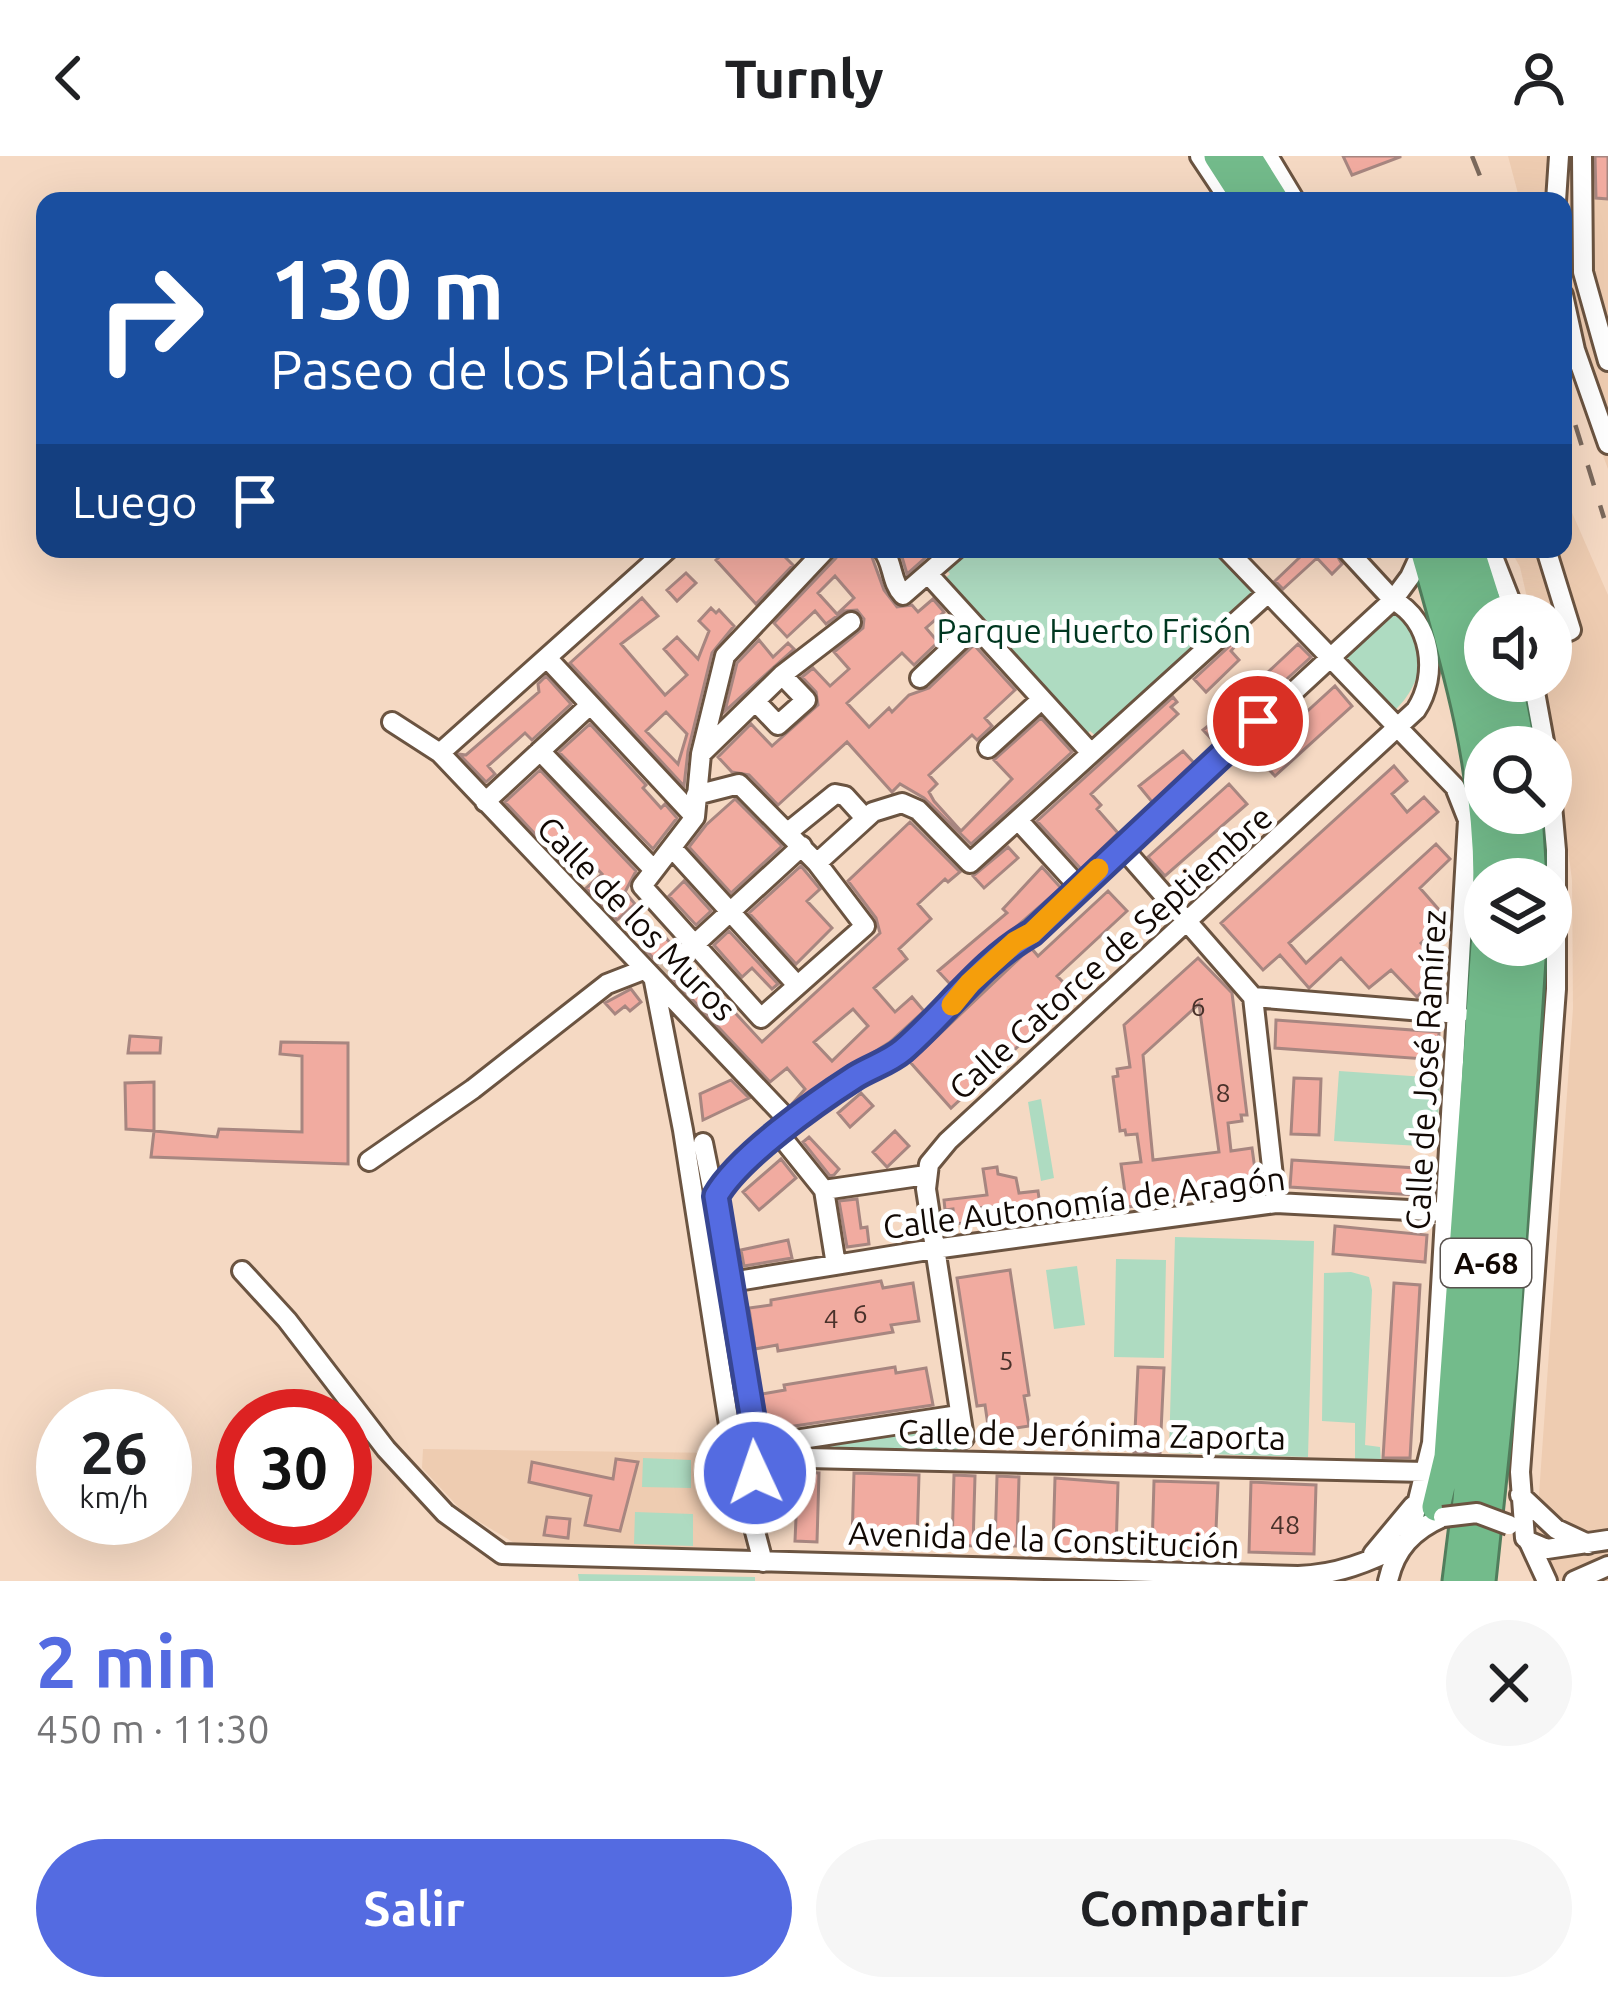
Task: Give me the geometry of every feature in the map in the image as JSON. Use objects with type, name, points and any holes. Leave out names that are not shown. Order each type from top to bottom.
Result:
[{"type":"highway","points":[[1218,156],[1240,192]]},
{"type":"highway","points":[[1249,156],[1273,192]]},
{"type":"highway","points":[[1426,558],[1474,731],[1486,858]]},
{"type":"highway","points":[[1450,558],[1464,604]]},
{"type":"highway","points":[[1473,558],[1484,594]]},
{"type":"highway","points":[[1431,1501],[1448,1457],[1483,966]]},
{"type":"highway","name":"A-68","points":[[1457,1581],[1507,966]]},
{"type":"highway","name":"A-68","points":[[1481,1581],[1504,1362],[1531,966]]},
{"type":"street","points":[[1200,156],[1224,192]]},
{"type":"street","points":[[1268,156],[1290,192]]},
{"type":"street","points":[[1557,192],[1559,156]]},
{"type":"street","points":[[1582,156],[1583,272],[1608,361]]},
{"type":"street","points":[[1572,336],[1608,444]]},
{"type":"street","points":[[440,753],[658,558]]},
{"type":"street","points":[[648,878],[695,817],[700,754],[725,656],[802,558]]},
{"type":"street","points":[[890,558],[896,588],[904,595],[946,558]]},
{"type":"street","name":"Calle de José Ramírez","points":[[1234,558],[1455,787],[1468,820],[1431,1501],[1388,1581]]},
{"type":"street","name":"Calle Catorce de Septiembre","points":[[926,1175],[936,1152],[1398,730],[1422,701],[1430,671],[1424,634],[1355,558]]},
{"type":"street","points":[[1398,603],[1419,558]]},
{"type":"street","points":[[1494,558],[1508,594]]},
{"type":"street","points":[[1549,558],[1560,594]]},
{"type":"street","points":[[928,574],[1090,753]]},
{"type":"street","points":[[716,1196],[741,1165],[786,1129],[845,1084],[903,1050],[970,983],[1015,942],[1032,933],[1328,658],[1398,603],[1436,592]]},
{"type":"street","points":[[818,863],[866,818],[888,806],[908,804],[968,863],[1267,594]]},
{"type":"street","points":[[700,754],[782,675],[851,622]]},
{"type":"street","points":[[920,677],[974,626]]},
{"type":"street","points":[[547,658],[695,817]]},
{"type":"street","points":[[756,702],[778,725],[806,700],[782,675]]},
{"type":"street","points":[[988,748],[1041,700]]},
{"type":"street","points":[[485,802],[590,705]]},
{"type":"street","name":"Calle de los Muros","points":[[392,722],[440,753],[654,974],[786,1129],[824,1190]]},
{"type":"street","points":[[540,752],[648,878],[688,950],[761,1018],[865,926],[818,863],[739,784],[696,795]]},
{"type":"street","points":[[688,950],[732,910],[835,794],[845,796],[866,818]]},
{"type":"street","points":[[1018,820],[1079,887]]},
{"type":"street","points":[[1547,1581],[1540,1560],[1521,1534],[1520,1496],[1556,988],[1555,834]]},
{"type":"street","points":[[1121,846],[1253,997],[1276,1203]]},
{"type":"street","points":[[673,849],[797,985]]},
{"type":"street","points":[[369,1161],[473,1089],[607,983],[654,974],[732,1444],[763,1562]]},
{"type":"street","points":[[1253,997],[1459,1014]]},
{"type":"street","points":[[670,1058],[684,1045],[715,1042]]},
{"type":"street","points":[[682,1130],[722,1159],[741,1165]]},
{"type":"street","points":[[703,1143],[716,1196],[757,1451],[748,1499]]},
{"type":"street","points":[[836,1265],[824,1190],[926,1175],[964,1438]]},
{"type":"street","name":"Calle Autonomía de Aragón","points":[[731,1282],[1276,1203],[1447,1212]]},
{"type":"street","name":"Avenida de la Constitución","points":[[242,1270],[287,1320],[386,1449],[445,1513],[502,1554],[1353,1573]]},
{"type":"street","name":"Calle de Jerónima Zaporta","points":[[757,1451],[959,1415]]},
{"type":"street","name":"Calle de Jerónima Zaporta","points":[[732,1444],[757,1451],[1431,1501],[1477,1513],[1547,1549],[1598,1542]]},
{"type":"street","points":[[1520,1496],[1541,1518],[1598,1542]]},
{"type":"street","points":[[1353,1573],[1406,1540],[1431,1501]]},
{"type":"street","points":[[1353,1573],[1431,1501]]},
{"type":"street","points":[[1574,1581],[1608,1566]]},
{"type":"shaded area","points":[[1508,156],[1608,156],[1608,469],[1572,373],[1572,192],[1518,192]]},
{"type":"shaded area","points":[[1572,513],[1608,595],[1608,1581],[1533,1581],[1573,1008],[1572,858],[1566,834],[1572,834],[1572,726],[1552,726],[1549,702],[1572,702],[1572,594],[1526,594],[1515,558],[1572,558]]},
{"type":"shaded area","points":[[423,1449],[720,1453],[746,1546],[739,1553],[521,1547],[463,1512],[422,1468]]},
{"type":"green space","name":"Parque Huerto Frisón","points":[[952,558],[1227,558],[1259,591],[1098,738],[1090,731],[1083,738],[942,581],[950,574],[943,566]]},
{"type":"green space","points":[[1392,614],[1406,623],[1420,647],[1412,689],[1393,712],[1345,658]]},
{"type":"green space","points":[[1339,1071],[1440,1078],[1437,1147],[1334,1141]]},
{"type":"green space","points":[[1041,1099],[1054,1178],[1041,1181],[1028,1102]]},
{"type":"green space","points":[[1175,1237],[1314,1241],[1308,1457],[1169,1453]]},
{"type":"green space","points":[[1116,1259],[1166,1260],[1164,1358],[1114,1357]]},
{"type":"green space","points":[[1077,1266],[1085,1325],[1054,1329],[1046,1270]]},
{"type":"green space","points":[[1324,1273],[1369,1277],[1372,1290],[1365,1445],[1380,1447],[1381,1461],[1355,1461],[1355,1423],[1322,1421]]},
{"type":"green space","points":[[955,1427],[958,1453],[798,1451]]},
{"type":"green space","points":[[643,1458],[691,1460],[691,1488],[642,1487]]},
{"type":"green space","points":[[635,1512],[693,1514],[693,1546],[634,1544]]},
{"type":"green space","points":[[578,1574],[755,1577],[755,1581],[579,1581]]},
{"type":"building","points":[[1343,156],[1400,156],[1400,157],[1352,175]]},
{"type":"building","points":[[1595,156],[1608,156],[1608,199],[1596,198]]},
{"type":"building","points":[[786,558],[793,565],[756,604],[716,560]]},
{"type":"building","points":[[836,558],[872,558],[884,590],[897,607],[912,605],[918,612],[933,599],[944,612],[926,628],[938,642],[914,665],[902,653],[847,703],[869,727],[909,695],[929,688],[974,645],[1015,690],[985,718],[992,726],[977,740],[972,735],[929,775],[937,784],[929,792],[934,801],[961,831],[1012,779],[994,760],[1041,718],[1072,752],[971,844],[924,798],[900,784],[892,792],[847,742],[778,805],[749,775],[732,772],[718,757],[751,724],[772,746],[818,705],[816,692],[802,677],[813,668],[830,686],[849,669],[834,652],[863,628],[864,619],[857,610],[844,611],[826,624],[815,611],[787,637],[774,623]],"holes":[[[835,576],[854,598],[837,614],[818,593]]]},
{"type":"building","points":[[902,558],[925,558],[907,574]]},
{"type":"building","points":[[1299,558],[1317,558],[1283,589],[1275,581]]},
{"type":"building","points":[[1317,558],[1338,558],[1342,564],[1332,574]]},
{"type":"building","points":[[686,573],[696,583],[677,601],[667,590]]},
{"type":"building","points":[[642,598],[658,616],[621,644],[665,695],[687,675],[664,649],[677,637],[698,659],[709,631],[699,621],[711,608],[734,626],[712,653],[684,786],[570,663]],"holes":[[[666,712],[687,734],[678,764],[646,731]]]},
{"type":"building","points":[[759,640],[773,657],[788,643],[794,649],[725,711],[737,663]]},
{"type":"building","points":[[1234,642],[1231,651],[1239,660],[1206,692],[1194,679]]},
{"type":"building","points":[[1298,644],[1311,657],[1278,687],[1266,674]]},
{"type":"building","points":[[546,676],[571,704],[532,740],[525,733],[488,766],[495,774],[486,782],[459,754],[466,755],[539,692],[538,684]]},
{"type":"building","points":[[1335,686],[1352,706],[1275,776],[1257,757]]},
{"type":"building","points":[[1246,696],[1256,708],[1216,744],[1203,730]]},
{"type":"building","points":[[1173,697],[1177,702],[1171,707],[1178,714],[1091,794],[1101,805],[1097,809],[1118,833],[1081,869],[1037,821]]},
{"type":"building","points":[[590,724],[661,808],[665,804],[677,818],[653,849],[559,752]]},
{"type":"building","points":[[1183,751],[1195,764],[1153,803],[1139,786]]},
{"type":"building","points":[[1394,766],[1407,781],[1392,794],[1407,812],[1424,797],[1438,812],[1289,943],[1306,963],[1436,844],[1450,859],[1420,888],[1447,919],[1421,943],[1443,968],[1417,997],[1391,970],[1369,988],[1341,958],[1309,988],[1280,955],[1263,970],[1221,923]]},
{"type":"building","points":[[540,770],[636,871],[625,892],[635,904],[617,920],[586,888],[602,874],[583,854],[567,868],[505,802]]},
{"type":"building","points":[[1229,784],[1247,804],[1165,876],[1148,857]]},
{"type":"building","points":[[735,799],[782,846],[731,893],[689,847]]},
{"type":"building","points":[[910,822],[960,872],[918,904],[931,919],[899,949],[907,959],[874,988],[895,1012],[912,997],[924,1011],[890,1042],[792,1104],[805,1089],[787,1068],[770,1082],[640,944],[658,929],[673,946],[671,964],[679,969],[692,966],[762,1042],[880,933],[876,918],[848,881]],"holes":[[[853,1009],[868,1026],[832,1061],[814,1042]]]},
{"type":"building","points":[[1008,847],[1018,858],[984,888],[973,876]]},
{"type":"building","points":[[801,866],[820,889],[807,901],[832,928],[796,964],[749,913]]},
{"type":"building","points":[[1042,867],[1061,888],[950,984],[938,971],[1007,913],[1003,909]]},
{"type":"building","points":[[684,881],[711,911],[696,925],[669,896]]},
{"type":"building","points":[[1108,891],[1127,911],[1057,976],[1075,994],[951,1108],[910,1062],[1023,955],[1032,949],[1038,956]]},
{"type":"building","points":[[729,931],[778,984],[772,989],[752,968],[742,977],[714,945]]},
{"type":"building","points":[[1198,958],[1232,993],[1247,1115],[1228,1123],[1231,1151],[1252,1148],[1258,1191],[1127,1207],[1121,1164],[1141,1162],[1137,1134],[1120,1131],[1113,1077],[1118,1076],[1117,1069],[1130,1067],[1124,1025]],"holes":[[[1199,1004],[1219,1152],[1153,1160],[1143,1055]]]},
{"type":"building","points":[[631,989],[641,1002],[615,1014],[605,1003]]},
{"type":"building","points":[[1276,1020],[1439,1032],[1438,1060],[1275,1048]]},
{"type":"building","points":[[130,1036],[161,1038],[160,1053],[128,1053]]},
{"type":"building","points":[[281,1042],[348,1043],[348,1164],[151,1157],[154,1131],[217,1137],[219,1129],[302,1132],[302,1056],[280,1054]]},
{"type":"building","points":[[1294,1078],[1321,1079],[1319,1135],[1291,1134]]},
{"type":"building","points":[[731,1080],[749,1098],[703,1120],[700,1094]]},
{"type":"building","points":[[154,1082],[154,1131],[126,1129],[125,1083]]},
{"type":"building","points":[[861,1093],[873,1106],[850,1127],[838,1113]]},
{"type":"building","points":[[895,1131],[909,1146],[887,1167],[873,1152]]},
{"type":"building","points":[[809,1137],[839,1169],[834,1175],[830,1176],[803,1142]]},
{"type":"building","points":[[781,1159],[796,1178],[759,1210],[743,1192]]},
{"type":"building","points":[[1292,1160],[1431,1169],[1430,1196],[1290,1187]]},
{"type":"building","points":[[997,1167],[998,1174],[1016,1178],[1019,1193],[1038,1191],[1040,1205],[970,1208],[971,1222],[955,1224],[953,1209],[945,1210],[944,1200],[987,1195],[983,1169]]},
{"type":"building","points":[[857,1199],[861,1228],[867,1227],[869,1244],[847,1247],[839,1201]]},
{"type":"building","points":[[1335,1226],[1427,1235],[1425,1262],[1333,1254]]},
{"type":"building","points":[[788,1240],[792,1258],[744,1266],[741,1250]]},
{"type":"building","points":[[1010,1270],[1029,1395],[1024,1396],[1029,1426],[989,1432],[985,1405],[977,1406],[957,1278]]},
{"type":"building","points":[[881,1281],[883,1288],[913,1283],[919,1321],[891,1325],[893,1332],[778,1351],[777,1345],[755,1349],[749,1308]]},
{"type":"building","points":[[1394,1283],[1420,1285],[1410,1458],[1383,1458]]},
{"type":"building","points":[[895,1367],[896,1373],[926,1368],[933,1405],[768,1430],[762,1394],[785,1390],[784,1385]]},
{"type":"building","points":[[1138,1367],[1164,1368],[1160,1453],[1134,1452]]},
{"type":"building","points":[[616,1459],[638,1462],[620,1531],[585,1525],[591,1496],[529,1482],[532,1462],[613,1479]]},
{"type":"building","points":[[798,1472],[819,1473],[817,1542],[795,1541]]},
{"type":"building","points":[[854,1473],[919,1475],[917,1544],[852,1542]]},
{"type":"building","points":[[954,1475],[975,1476],[973,1546],[952,1545]]},
{"type":"building","points":[[997,1476],[1019,1477],[1017,1546],[995,1546]]},
{"type":"building","points":[[1055,1478],[1118,1483],[1116,1552],[1053,1547]]},
{"type":"building","points":[[1154,1481],[1218,1483],[1215,1553],[1152,1550]]},
{"type":"building","points":[[1251,1482],[1316,1485],[1314,1554],[1249,1552]]},
{"type":"building","points":[[547,1517],[570,1519],[568,1538],[544,1535]]},
{"type":"tunnel","points":[[663,973],[682,956]]},
{"type":"railway","points":[[1472,156],[1486,192]]},
{"type":"railway","points":[[1572,414],[1604,518]]},
{"type":"slow traffic","points":[[952,1005],[970,983],[1015,942],[1032,933],[1098,869]]},
{"type":"route","points":[[755,1473],[757,1445],[716,1196],[719,1189],[741,1165],[845,1084],[903,1050],[1258,721]]}]
